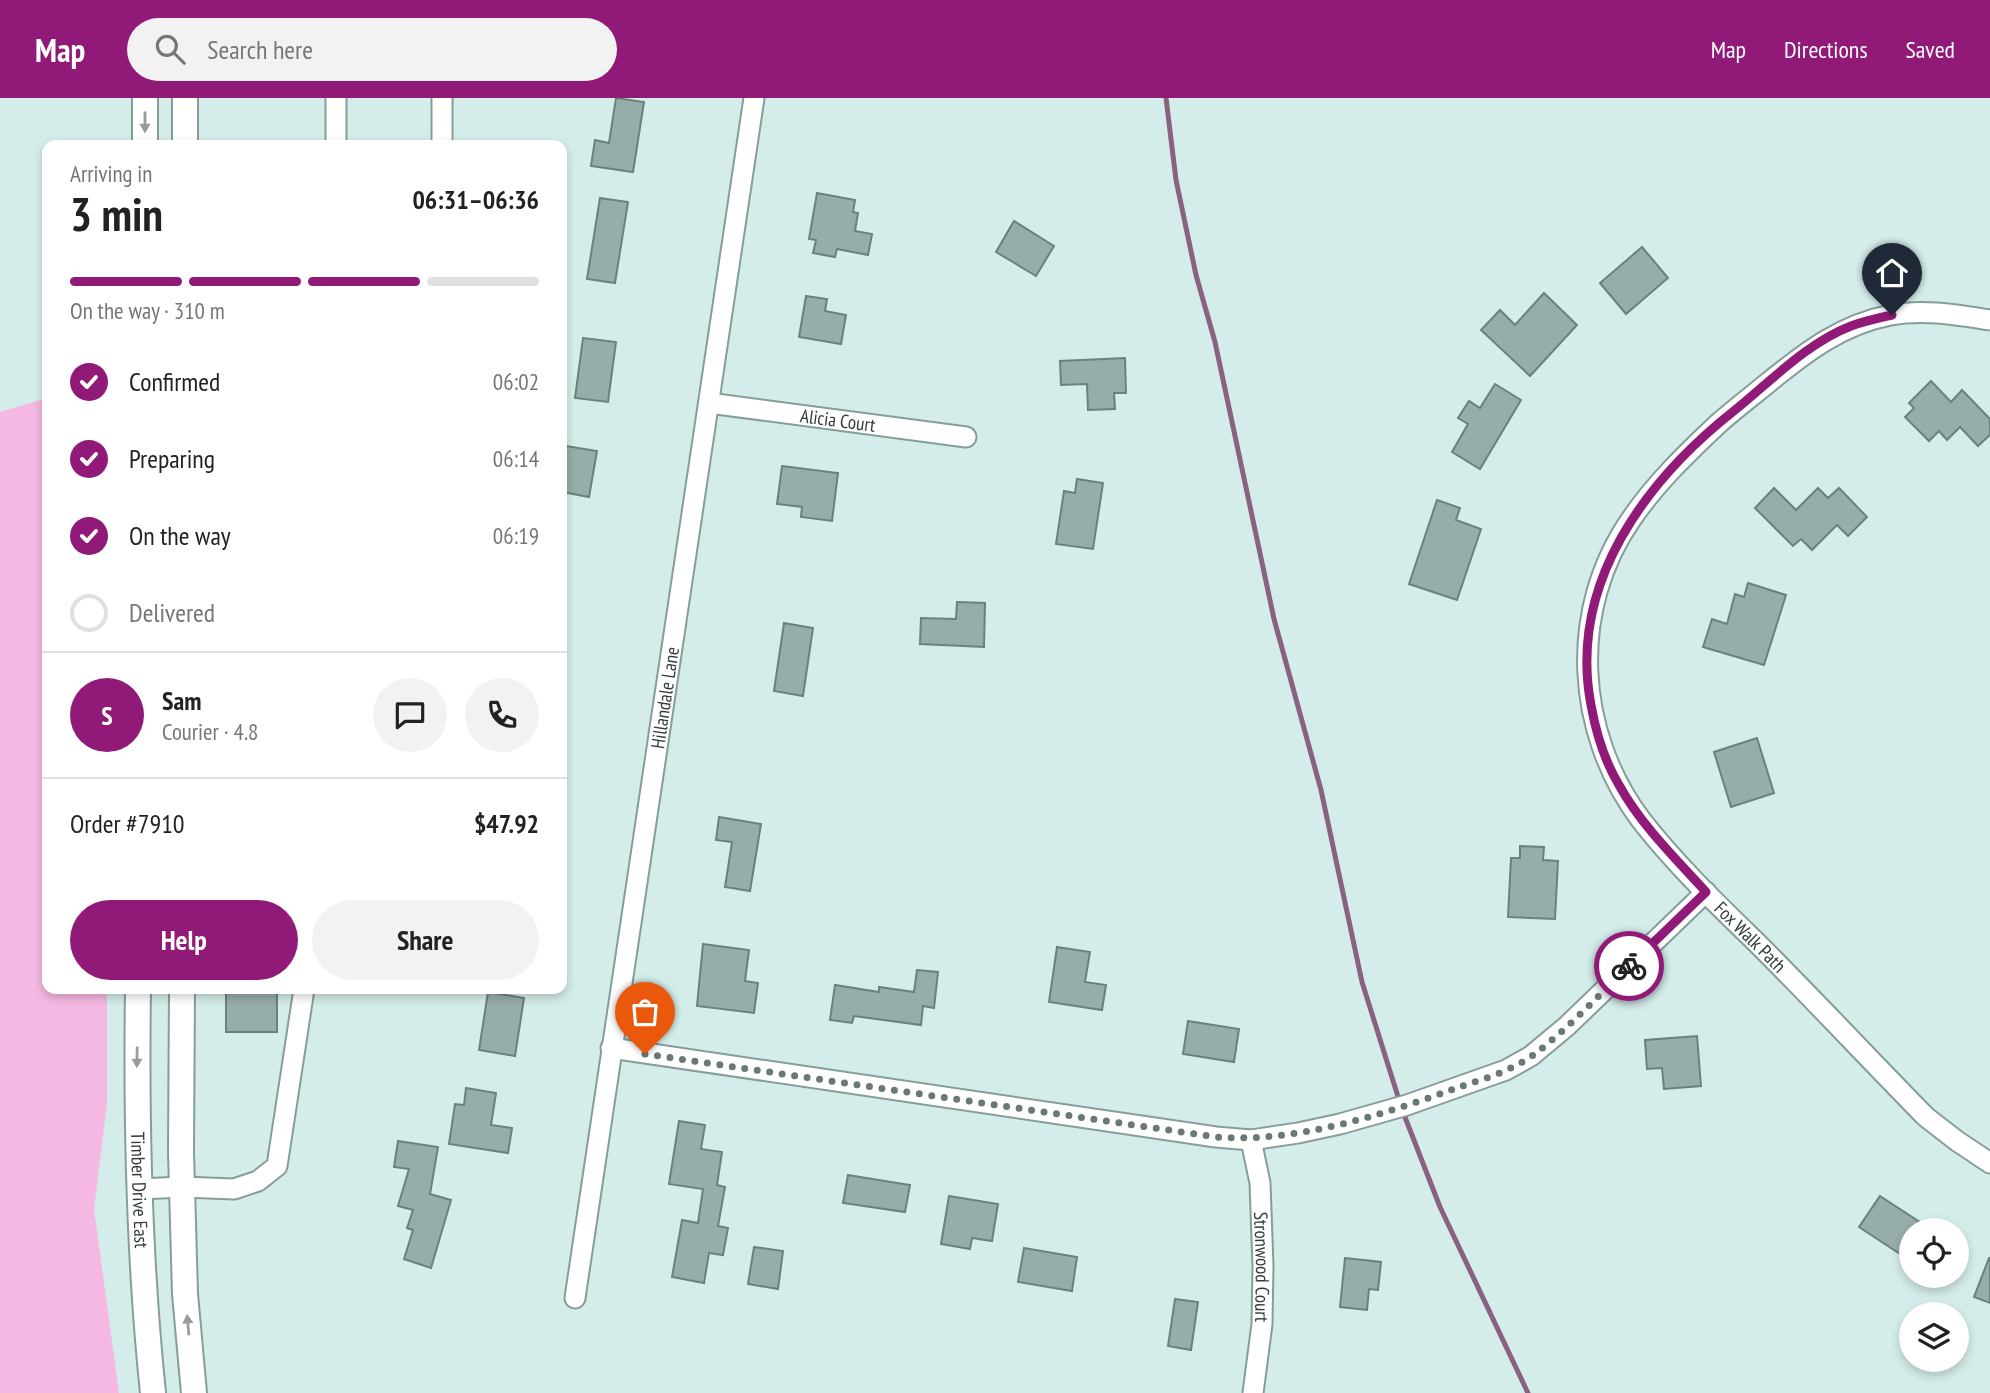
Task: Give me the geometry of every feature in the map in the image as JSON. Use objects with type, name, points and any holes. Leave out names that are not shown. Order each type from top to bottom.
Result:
[{"type":"main road","points":[[145,98],[145,140]]},
{"type":"main road","points":[[185,100],[185,140]]},
{"type":"main road","name":"Timber Drive East","points":[[138,994],[136,1119],[147,1338],[153,1393]]},
{"type":"main road","points":[[182,994],[185,1294],[194,1393]]},
{"type":"street","points":[[336,98],[336,140]]},
{"type":"street","points":[[442,98],[442,140]]},
{"type":"street","name":"Hillandale Lane","points":[[575,1298],[754,98]]},
{"type":"street","name":"Fox Walk Path","points":[[1990,320],[1944,313],[1892,315],[1850,327],[1809,350],[1726,417],[1658,483],[1630,520],[1605,566],[1594,597],[1586,659],[1589,693],[1603,752],[1618,785],[1642,820],[1706,892],[1926,1117],[1990,1163]]},
{"type":"street","name":"Alicia Court","points":[[709,402],[966,437]]},
{"type":"street","points":[[611,1048],[1251,1140],[1298,1133],[1408,1105],[1531,1056],[1567,1026],[1706,892]]},
{"type":"street","points":[[140,1189],[234,1189],[258,1181],[277,1166],[303,994]]},
{"type":"street","name":"Stronwood Court","points":[[1251,1140],[1261,1183],[1263,1266],[1262,1324],[1253,1393]]},
{"type":"shaded area","points":[[42,399],[42,994],[107,994],[107,1103],[94,1209],[119,1393],[0,1393],[0,412]]},
{"type":"building","points":[[616,98],[644,102],[633,172],[591,166],[595,140],[609,143]]},
{"type":"building","points":[[817,193],[855,200],[853,212],[858,213],[855,231],[872,234],[868,255],[837,249],[835,257],[813,253],[816,240],[809,239]]},
{"type":"building","points":[[600,198],[628,202],[615,283],[587,279]]},
{"type":"building","points":[[1014,221],[1054,246],[1036,276],[996,252]]},
{"type":"building","points":[[1642,247],[1668,278],[1626,314],[1600,283]]},
{"type":"building","points":[[1544,293],[1577,325],[1530,376],[1481,330],[1500,310],[1515,325]]},
{"type":"building","points":[[806,296],[827,299],[825,311],[846,315],[841,344],[799,337]]},
{"type":"building","points":[[583,338],[616,342],[608,402],[575,398]]},
{"type":"building","points":[[1125,358],[1126,393],[1114,393],[1115,409],[1088,410],[1087,384],[1061,385],[1060,361]]},
{"type":"building","points":[[1931,381],[1951,402],[1962,390],[1990,419],[1990,435],[1978,446],[1960,427],[1947,440],[1939,431],[1929,441],[1905,417],[1914,408],[1909,403]]},
{"type":"building","points":[[1495,384],[1521,400],[1480,469],[1452,452],[1468,424],[1458,418],[1469,401],[1480,408]]},
{"type":"building","points":[[567,446],[597,451],[589,497],[567,493]]},
{"type":"building","points":[[782,466],[838,473],[832,521],[801,517],[802,507],[777,504]]},
{"type":"building","points":[[1077,479],[1103,483],[1093,549],[1056,544],[1064,491],[1075,493]]},
{"type":"building","points":[[1774,488],[1796,510],[1818,488],[1828,498],[1839,488],[1867,517],[1848,536],[1837,525],[1812,550],[1801,539],[1793,546],[1755,508]]},
{"type":"building","points":[[1437,500],[1460,508],[1456,520],[1481,529],[1457,600],[1409,584]]},
{"type":"building","points":[[1748,583],[1786,595],[1764,665],[1703,647],[1712,619],[1727,624],[1735,594],[1744,597]]},
{"type":"building","points":[[957,602],[985,603],[984,647],[920,644],[921,618],[956,619]]},
{"type":"building","points":[[784,623],[813,628],[803,696],[774,691]]},
{"type":"building","points":[[1757,738],[1774,793],[1731,807],[1714,752]]},
{"type":"building","points":[[719,817],[761,824],[750,891],[725,887],[732,842],[716,840]]},
{"type":"building","points":[[1520,846],[1544,847],[1543,860],[1558,861],[1555,919],[1508,917],[1511,858],[1520,858]]},
{"type":"building","points":[[703,944],[749,950],[745,981],[758,983],[754,1013],[697,1006]]},
{"type":"building","points":[[1057,947],[1090,952],[1085,982],[1106,985],[1102,1010],[1049,1002]]},
{"type":"building","points":[[917,970],[938,972],[934,1008],[923,1006],[921,1025],[854,1016],[852,1023],[830,1020],[835,985],[879,992],[879,987],[914,992]]},
{"type":"building","points":[[226,994],[277,994],[277,1032],[226,1032]]},
{"type":"building","points":[[488,994],[524,998],[515,1056],[479,1050]]},
{"type":"building","points":[[1188,1021],[1239,1029],[1234,1062],[1183,1054]]},
{"type":"building","points":[[1697,1036],[1701,1086],[1664,1089],[1662,1068],[1647,1069],[1645,1040]]},
{"type":"building","points":[[466,1088],[496,1093],[491,1125],[512,1128],[508,1153],[449,1144],[455,1104],[464,1105]]},
{"type":"building","points":[[679,1121],[705,1125],[701,1149],[722,1152],[717,1185],[725,1187],[718,1226],[728,1228],[723,1255],[709,1253],[704,1283],[672,1277],[682,1220],[698,1223],[703,1189],[669,1184]]},
{"type":"building","points":[[398,1141],[438,1147],[430,1194],[451,1200],[431,1268],[404,1259],[413,1230],[407,1228],[413,1210],[398,1206],[409,1169],[394,1167]]},
{"type":"building","points":[[848,1175],[910,1185],[905,1212],[843,1203]]},
{"type":"building","points":[[949,1196],[998,1204],[992,1241],[972,1238],[970,1249],[941,1244]]},
{"type":"building","points":[[1880,1196],[1914,1218],[1899,1218],[1899,1253],[1859,1227]]},
{"type":"building","points":[[754,1247],[783,1251],[778,1289],[748,1284]]},
{"type":"building","points":[[1024,1248],[1077,1257],[1072,1291],[1018,1282]]},
{"type":"building","points":[[1345,1258],[1381,1262],[1378,1290],[1369,1289],[1367,1310],[1340,1307]]},
{"type":"building","points":[[1990,1258],[1990,1303],[1974,1297]]},
{"type":"building","points":[[1175,1299],[1198,1302],[1191,1350],[1168,1346]]},
{"type":"waterway","points":[[1166,98],[1176,180],[1196,275],[1215,342],[1274,619],[1321,790],[1362,982],[1400,1103]]},
{"type":"waterway","points":[[1403,1112],[1440,1207],[1528,1393]]},
{"type":"way so far","points":[[645,1054],[1251,1140],[1340,1124],[1408,1105],[1506,1070],[1531,1056],[1567,1026],[1629,966]]},
{"type":"route","points":[[1629,966],[1706,892],[1642,820],[1618,785],[1603,752],[1595,726],[1586,659],[1594,597],[1605,566],[1630,520],[1658,483],[1726,417],[1809,350],[1830,337],[1850,327],[1892,315]]}]
